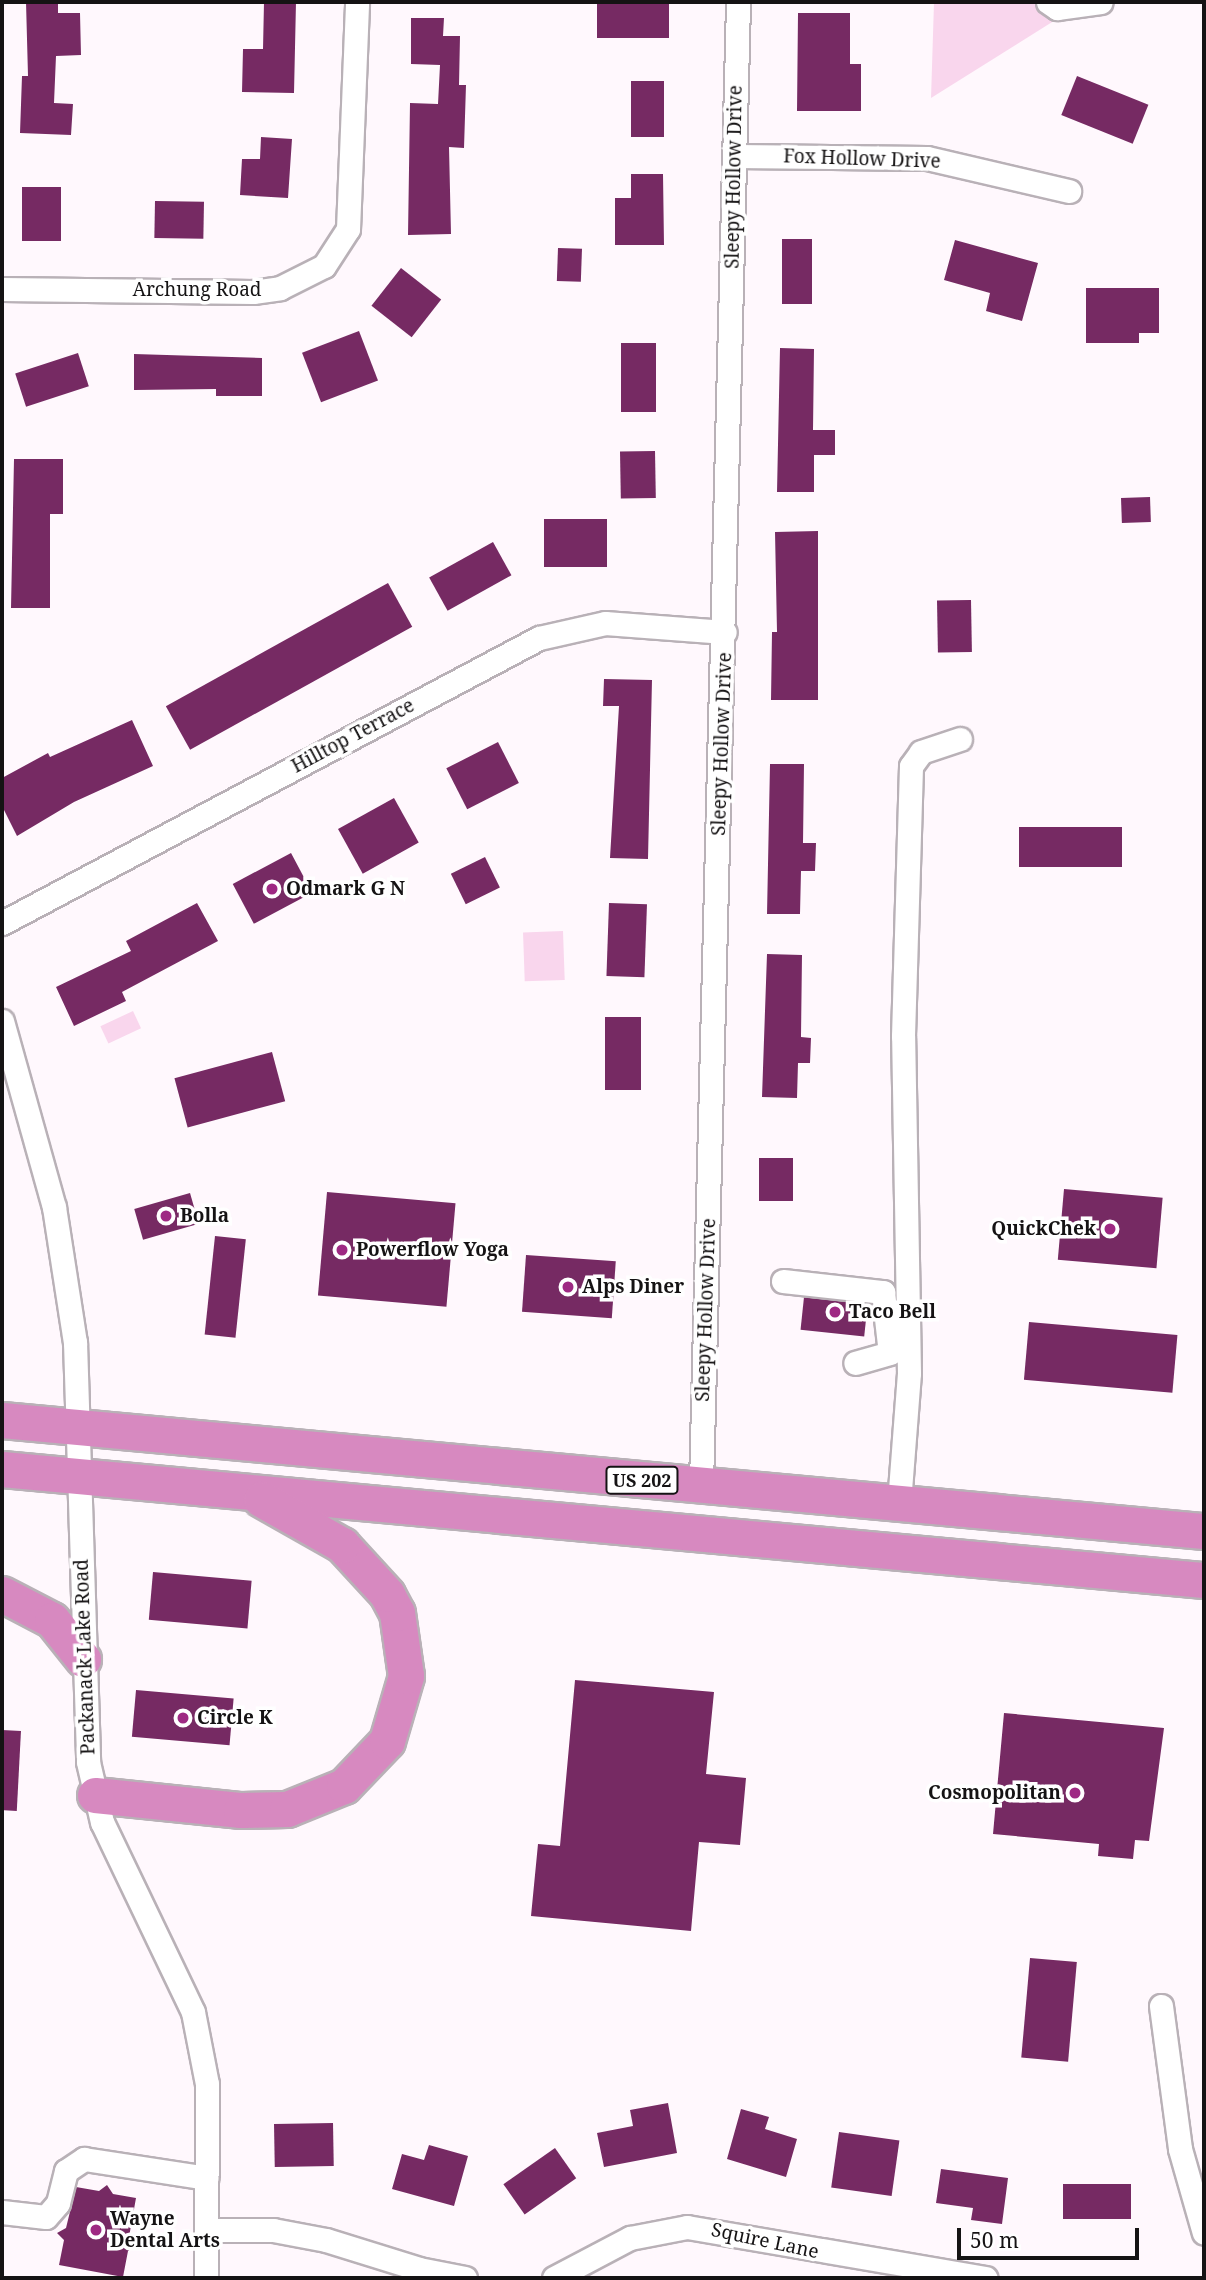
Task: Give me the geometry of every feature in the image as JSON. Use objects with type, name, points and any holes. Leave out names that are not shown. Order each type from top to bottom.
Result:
[{"type":"highway","name":"US 202","points":[[2,1420],[1204,1531]]},
{"type":"highway","points":[[2,1469],[1204,1580]]},
{"type":"highway","points":[[95,1796],[240,1810],[287,1809],[344,1786],[387,1741],[406,1676],[400,1627],[387,1594],[342,1545],[252,1494]]},
{"type":"highway","points":[[2,1594],[52,1620],[83,1659]]},
{"type":"street","name":"Archung Road","points":[[2,289],[253,292],[304,279],[324,266],[348,229],[357,2]]},
{"type":"street","name":"Sleepy Hollow Drive","points":[[701,1485],[725,632],[738,2]]},
{"type":"street","points":[[1048,2],[1068,8],[1101,2]]},
{"type":"street","name":"Fox Hollow Drive","points":[[735,156],[927,158],[1069,191]]},
{"type":"street","name":"Hilltop Terrace","points":[[2,923],[539,638],[605,622],[725,632]]},
{"type":"street","points":[[899,1503],[909,1373],[903,1036],[911,766],[921,752],[960,738]]},
{"type":"street","name":"Packanack Lake Road","points":[[2,1021],[64,1254],[75,1342],[81,1476],[85,1729],[95,1796],[117,1857],[193,2012],[206,2084],[206,2278]]},
{"type":"street","points":[[783,1281],[883,1292],[890,1353],[855,1363]]},
{"type":"street","points":[[1161,2006],[1180,2149],[1204,2233]]},
{"type":"street","points":[[2,2212],[46,2217],[58,2203],[65,2171],[84,2159],[207,2178]]},
{"type":"street","name":"Squire Lane","points":[[554,2278],[630,2238],[687,2227],[986,2278]]},
{"type":"street","points":[[207,2231],[273,2230],[327,2240],[419,2269],[465,2278]]},
{"type":"shaded area","points":[[934,2],[1084,2],[931,98]]},
{"type":"shaded area","points":[[563,931],[565,980],[525,981],[523,932]]},
{"type":"shaded area","points":[[133,1011],[141,1028],[108,1043],[100,1026]]},
{"type":"building","points":[[26,2],[58,2],[58,13],[80,13],[81,55],[56,56],[54,103],[73,104],[71,135],[20,133],[22,76],[28,76]]},
{"type":"building","points":[[264,2],[296,2],[294,93],[242,92],[243,49],[263,49]]},
{"type":"building","points":[[597,2],[669,2],[669,38],[597,38]]},
{"type":"building","points":[[798,13],[850,13],[850,64],[861,64],[861,111],[797,111]]},
{"type":"building","points":[[411,18],[444,18],[443,36],[460,36],[459,85],[466,85],[464,148],[449,147],[451,234],[408,235],[410,103],[438,104],[440,65],[411,64]]},
{"type":"building","points":[[1077,76],[1148,105],[1133,144],[1061,115]]},
{"type":"building","points":[[631,81],[664,81],[664,137],[631,137]]},
{"type":"building","points":[[261,137],[292,139],[288,198],[240,195],[242,159],[260,159]]},
{"type":"building","points":[[631,174],[663,174],[664,245],[615,245],[615,198],[631,198]]},
{"type":"building","points":[[22,187],[61,187],[61,241],[22,241]]},
{"type":"building","points":[[155,201],[204,202],[203,239],[154,238]]},
{"type":"building","points":[[782,239],[812,239],[812,304],[782,304]]},
{"type":"building","points":[[955,240],[1038,263],[1022,321],[986,311],[990,293],[944,280]]},
{"type":"building","points":[[558,248],[582,249],[581,282],[557,281]]},
{"type":"building","points":[[401,268],[441,299],[412,337],[371,306]]},
{"type":"building","points":[[1086,288],[1159,288],[1159,333],[1139,333],[1139,343],[1086,343]]},
{"type":"building","points":[[359,331],[378,380],[321,402],[302,353]]},
{"type":"building","points":[[621,343],[656,343],[656,412],[621,412]]},
{"type":"building","points":[[780,348],[814,349],[813,430],[835,430],[835,455],[814,455],[814,492],[777,492]]},
{"type":"building","points":[[78,353],[89,386],[26,407],[15,373]]},
{"type":"building","points":[[134,354],[262,358],[262,396],[216,396],[216,389],[134,390]]},
{"type":"building","points":[[655,451],[656,498],[621,499],[620,452]]},
{"type":"building","points":[[14,459],[63,459],[63,514],[50,514],[50,608],[11,608]]},
{"type":"building","points":[[1150,497],[1151,522],[1122,523],[1121,498]]},
{"type":"building","points":[[544,519],[607,519],[607,567],[544,567]]},
{"type":"building","points":[[818,531],[818,700],[771,700],[772,632],[777,632],[775,532]]},
{"type":"building","points":[[493,542],[511,575],[448,611],[429,577]]},
{"type":"building","points":[[388,583],[412,627],[190,750],[166,706]]},
{"type":"building","points":[[971,600],[972,652],[938,653],[937,601]]},
{"type":"building","points":[[604,679],[652,680],[648,859],[610,858],[619,706],[603,706]]},
{"type":"building","points":[[132,720],[153,766],[74,802],[17,836],[2,806],[2,778],[48,753],[50,757]]},
{"type":"building","points":[[498,742],[519,783],[467,809],[446,768]]},
{"type":"building","points":[[770,764],[804,764],[803,843],[816,843],[815,871],[801,871],[800,914],[767,914]]},
{"type":"building","points":[[394,798],[419,843],[363,874],[338,829]]},
{"type":"building","points":[[1019,827],[1122,827],[1122,867],[1019,867]]},
{"type":"building","name":"Odmark G N","points":[[291,853],[312,893],[254,924],[233,884]]},
{"type":"building","points":[[485,857],[500,888],[466,904],[451,874]]},
{"type":"building","points":[[197,903],[218,941],[122,992],[126,1001],[74,1026],[56,987],[131,951],[126,941]]},
{"type":"building","points":[[609,903],[647,904],[644,977],[606,976]]},
{"type":"building","points":[[767,954],[802,955],[801,1037],[811,1038],[810,1063],[798,1063],[797,1098],[762,1097]]},
{"type":"building","points":[[605,1017],[641,1017],[641,1090],[605,1090]]},
{"type":"building","points":[[272,1052],[285,1101],[188,1127],[174,1078]]},
{"type":"building","points":[[759,1158],[793,1158],[793,1201],[759,1201]]},
{"type":"building","name":"QuickChek","points":[[1064,1189],[1163,1198],[1156,1268],[1058,1260]]},
{"type":"building","points":[[327,1192],[456,1203],[446,1307],[318,1296]]},
{"type":"building","name":"Bolla","points":[[190,1193],[199,1224],[143,1240],[134,1209]]},
{"type":"building","points":[[215,1236],[246,1239],[235,1338],[205,1334]]},
{"type":"building","name":"Alps Diner","points":[[526,1255],[616,1261],[612,1318],[522,1312]]},
{"type":"building","name":"Taco Bell","points":[[804,1297],[868,1304],[864,1337],[801,1330]]},
{"type":"building","points":[[1029,1322],[1177,1335],[1172,1393],[1024,1380]]},
{"type":"building","points":[[153,1572],[252,1581],[247,1628],[149,1620]]},
{"type":"building","points":[[575,1680],[714,1692],[706,1774],[746,1778],[740,1845],[699,1842],[691,1931],[531,1916],[538,1844],[560,1846]]},
{"type":"building","name":"Circle K","points":[[136,1690],[234,1699],[230,1745],[132,1737]]},
{"type":"building","name":"Cosmopolitan","points":[[1004,1713],[1164,1728],[1149,1841],[1135,1840],[1133,1859],[1098,1856],[1099,1844],[993,1834]]},
{"type":"building","points":[[2,1730],[21,1731],[17,1811],[2,1810]]},
{"type":"building","points":[[1030,1958],[1077,1962],[1068,2062],[1021,2058]]},
{"type":"building","points":[[668,2103],[677,2153],[604,2167],[597,2133],[633,2126],[630,2110]]},
{"type":"building","points":[[741,2109],[769,2117],[765,2129],[797,2139],[786,2177],[727,2159]]},
{"type":"building","points":[[333,2123],[334,2166],[275,2167],[274,2124]]},
{"type":"building","points":[[839,2132],[899,2140],[892,2196],[831,2187]]},
{"type":"building","points":[[429,2145],[468,2156],[454,2206],[392,2189],[402,2154],[424,2160]]},
{"type":"building","points":[[555,2148],[576,2178],[525,2214],[503,2184]]},
{"type":"building","points":[[941,2169],[1008,2178],[1002,2224],[971,2220],[973,2208],[936,2203]]},
{"type":"building","points":[[1063,2184],[1131,2184],[1131,2219],[1063,2219]]},
{"type":"building","name":"Wayne Dental Arts","points":[[107,2185],[113,2194],[136,2198],[129,2237],[135,2245],[128,2251],[123,2277],[59,2265],[64,2240],[57,2233],[66,2228],[76,2187],[99,2191]]},
{"type":"place","name":"Odmark G N","points":[[272,889]]},
{"type":"place","name":"Bolla","points":[[166,1216]]},
{"type":"place","name":"QuickChek","points":[[1110,1229]]},
{"type":"place","name":"Powerflow Yoga","points":[[342,1250]]},
{"type":"place","name":"Alps Diner","points":[[568,1287]]},
{"type":"place","name":"Taco Bell","points":[[835,1312]]},
{"type":"place","name":"Circle K","points":[[183,1718]]},
{"type":"place","name":"Cosmopolitan","points":[[1075,1793]]},
{"type":"place","name":"Wayne Dental Arts","points":[[96,2230]]}]
